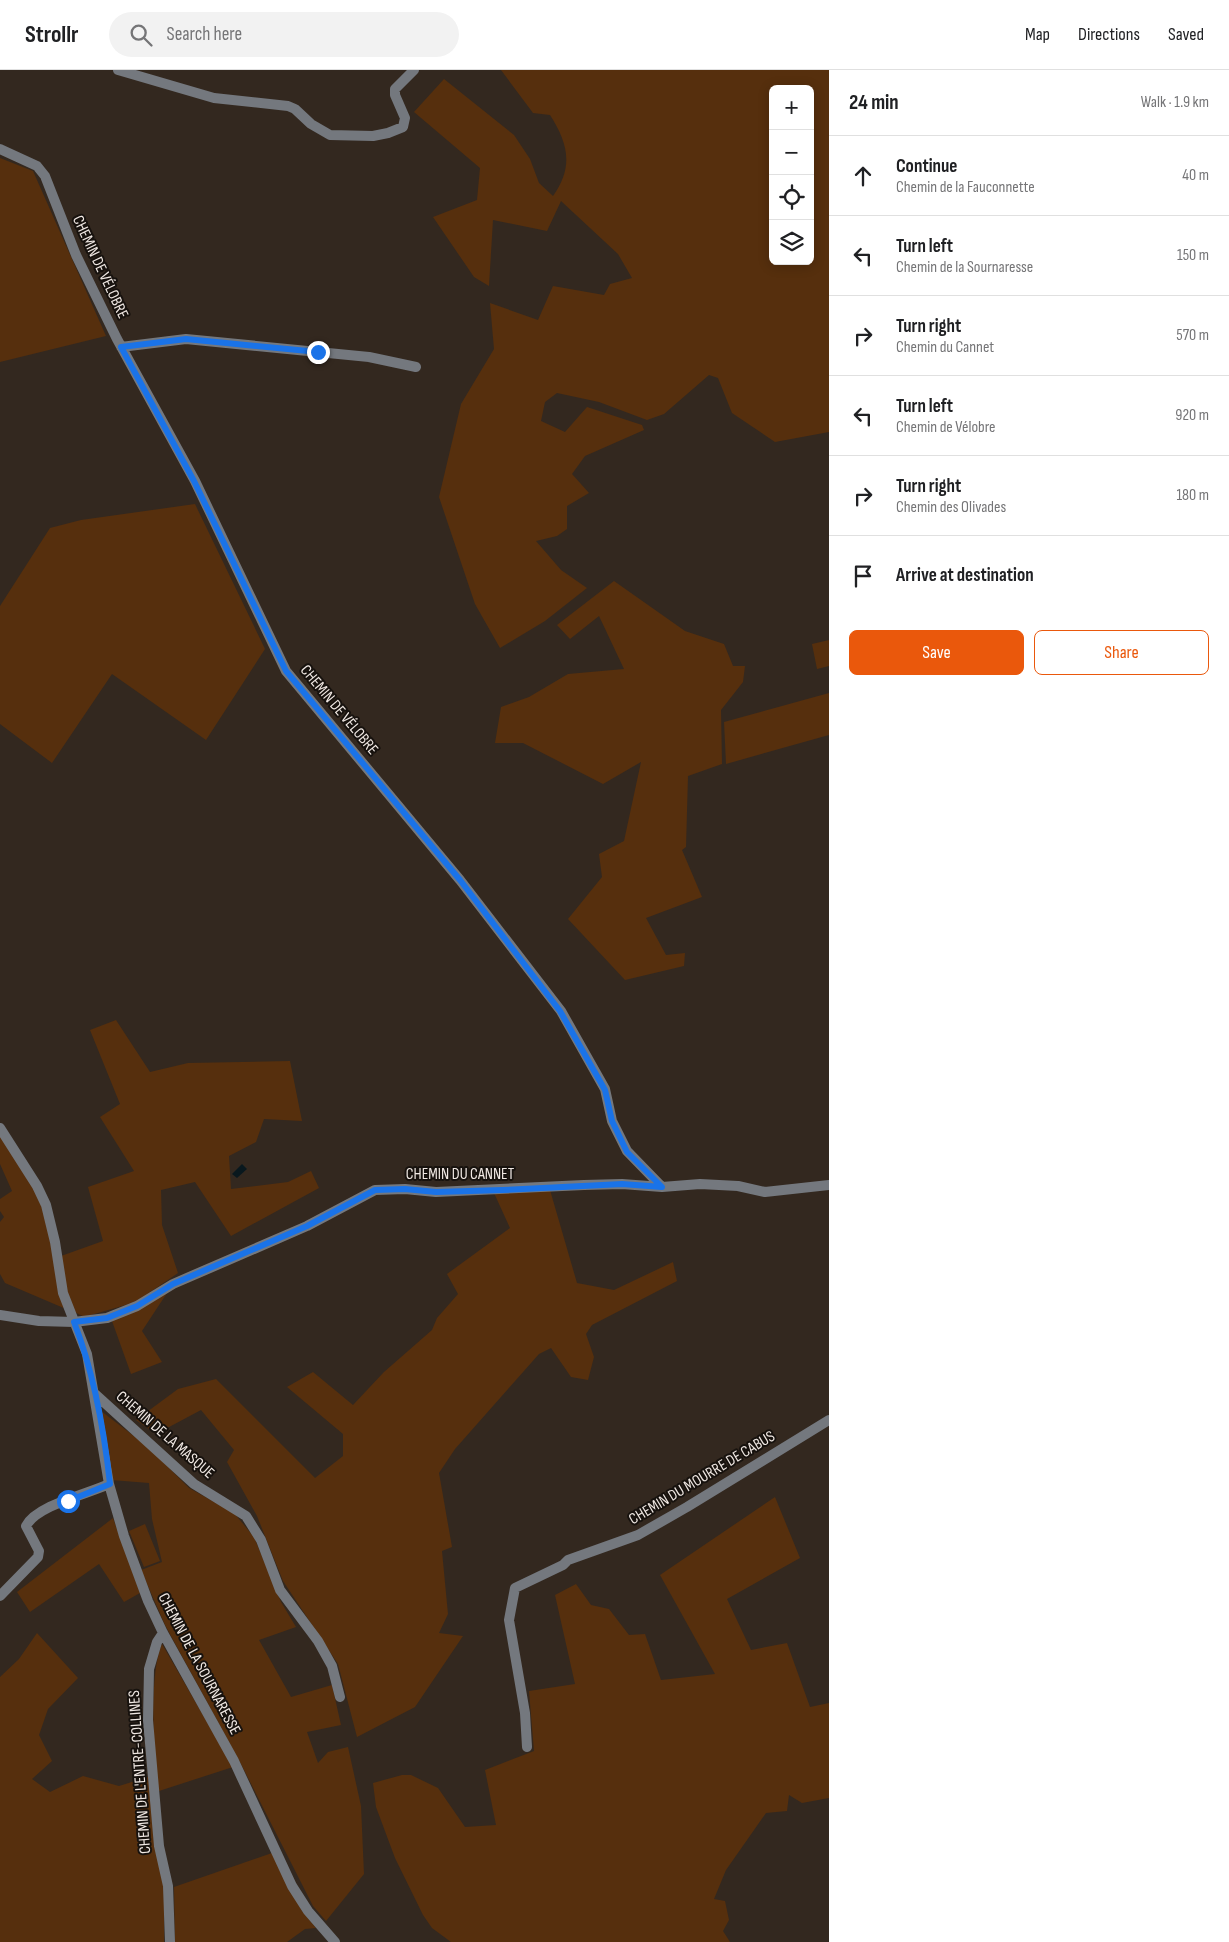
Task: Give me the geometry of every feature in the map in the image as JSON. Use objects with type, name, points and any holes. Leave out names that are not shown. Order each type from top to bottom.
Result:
[{"type":"street","points":[[118,70],[214,98],[288,106],[320,130],[330,135],[359,134],[373,136],[403,127],[405,118],[395,96],[395,88],[414,70]]},
{"type":"street","name":"CHEMIN DE VÉLOBRE","points":[[0,149],[37,166],[45,176],[76,255],[121,347],[194,481],[286,671],[460,880],[560,1011],[605,1090],[612,1121],[627,1152],[662,1187]]},
{"type":"street","points":[[121,347],[186,339],[369,357],[416,367]]},
{"type":"street","name":"CHEMIN DE LA SOURNARESSE","points":[[0,1128],[37,1186],[46,1205],[55,1242],[63,1293],[87,1354],[110,1484],[138,1573],[163,1633],[234,1761],[292,1886],[308,1911],[335,1942]]},
{"type":"street","name":"CHEMIN DU CANNET","points":[[0,1315],[39,1321],[74,1322],[107,1318],[137,1306],[173,1284],[307,1226],[375,1190],[465,1191],[622,1184],[662,1187],[700,1184],[738,1186],[765,1192],[829,1185]]},
{"type":"street","name":"CHEMIN DE LA MASQUE","points":[[95,1393],[194,1484],[246,1516],[261,1540],[280,1590],[318,1641],[332,1666],[340,1698]]},
{"type":"street","name":"CHEMIN DU MOURRE DE CABUS","points":[[527,1747],[525,1713],[509,1620],[515,1588],[563,1565],[568,1560],[638,1535],[829,1420]]},
{"type":"street","points":[[0,1596],[38,1557],[38,1551],[26,1526],[29,1521],[55,1505],[110,1484]]},
{"type":"street","name":"CHEMIN DE L'ENTRE-COLLINES","points":[[163,1633],[157,1642],[149,1669],[148,1720],[159,1846],[168,1886],[170,1942]]},
{"type":"shaded area","points":[[501,70],[829,70],[829,432],[775,442],[732,413],[718,378],[709,375],[664,414],[647,420],[599,402],[557,393],[545,402],[541,421],[565,432],[587,407],[642,425],[644,430],[585,456],[572,474],[589,493],[567,506],[567,529],[557,536],[536,541],[561,570],[587,588],[545,621],[500,648],[475,604],[439,497],[461,404],[494,349],[490,303],[538,320],[553,286],[604,295],[610,284],[632,278],[618,254],[561,201],[547,231],[493,220],[489,286],[474,277],[433,217],[477,200],[480,168],[414,112],[444,79],[514,135],[530,159],[539,183],[553,196],[564,175],[566,155],[561,135],[550,115],[533,113]]},
{"type":"shaded area","points":[[0,158],[33,171],[106,336],[0,362]]},
{"type":"shaded area","points":[[195,504],[265,649],[206,740],[112,674],[52,763],[0,724],[0,606],[50,528],[81,520]]},
{"type":"shaded area","points":[[614,581],[685,631],[724,644],[733,666],[745,666],[743,682],[721,710],[722,764],[688,776],[686,847],[682,850],[702,897],[646,918],[666,955],[685,953],[684,966],[625,980],[568,919],[602,877],[599,854],[624,841],[641,762],[603,784],[523,743],[495,743],[501,707],[529,697],[568,674],[624,669],[599,616],[570,639],[557,625]]},
{"type":"shaded area","points":[[829,640],[829,666],[817,669],[812,644]]},
{"type":"shaded area","points":[[829,693],[829,735],[726,764],[724,722]]},
{"type":"shaded area","points":[[116,1020],[150,1072],[188,1063],[290,1061],[302,1121],[264,1119],[256,1142],[229,1156],[231,1189],[288,1182],[311,1171],[319,1188],[231,1236],[195,1182],[161,1190],[162,1225],[178,1273],[136,1302],[84,1317],[71,1310],[61,1274],[61,1256],[103,1241],[88,1187],[134,1171],[100,1117],[120,1104],[90,1030]]},
{"type":"shaded area","points":[[0,1133],[34,1186],[50,1229],[66,1309],[5,1283],[0,1274],[0,1222],[4,1217],[0,1211],[0,1199],[12,1191],[0,1164]]},
{"type":"shaded area","points":[[242,1164],[247,1169],[237,1178],[232,1174]]},
{"type":"shaded area","points":[[550,1190],[577,1283],[614,1290],[673,1262],[677,1281],[592,1325],[586,1334],[594,1357],[588,1380],[571,1377],[551,1348],[539,1354],[455,1449],[439,1473],[452,1547],[442,1551],[448,1614],[439,1633],[463,1636],[415,1707],[357,1737],[338,1664],[283,1581],[257,1516],[227,1462],[234,1450],[201,1410],[156,1434],[136,1420],[178,1389],[216,1379],[315,1478],[343,1456],[343,1434],[287,1387],[313,1372],[353,1405],[384,1372],[432,1330],[437,1318],[458,1294],[447,1274],[510,1228],[494,1193]]},
{"type":"shaded area","points":[[167,1293],[142,1331],[162,1362],[131,1374],[112,1321]]},
{"type":"shaded area","points":[[101,1411],[147,1446],[189,1488],[234,1513],[254,1537],[281,1602],[296,1627],[259,1640],[291,1697],[332,1685],[341,1725],[307,1732],[318,1763],[328,1752],[348,1747],[361,1806],[364,1874],[326,1921],[313,1906],[242,1766],[165,1625],[141,1570],[162,1562],[152,1519],[149,1483],[111,1480]]},
{"type":"shaded area","points":[[775,1497],[800,1558],[727,1599],[751,1650],[787,1643],[810,1707],[829,1703],[829,1798],[802,1803],[789,1795],[787,1811],[766,1813],[726,1870],[714,1899],[725,1901],[729,1920],[723,1931],[730,1942],[451,1942],[432,1928],[423,1915],[395,1858],[376,1807],[373,1783],[402,1775],[411,1775],[438,1788],[465,1827],[496,1825],[485,1770],[534,1751],[529,1691],[575,1684],[555,1595],[576,1584],[591,1605],[609,1609],[629,1635],[645,1634],[661,1680],[715,1674],[660,1575]]},
{"type":"shaded area","points":[[113,1518],[140,1593],[124,1602],[99,1564],[30,1612],[17,1592]]},
{"type":"shaded area","points":[[145,1524],[160,1561],[144,1567],[129,1531]]},
{"type":"shaded area","points":[[37,1633],[78,1678],[48,1709],[39,1735],[52,1761],[32,1779],[50,1792],[83,1776],[119,1786],[148,1777],[164,1888],[164,1942],[0,1942],[0,1677],[19,1659]]},
{"type":"shaded area","points":[[162,1644],[233,1767],[159,1791],[153,1716],[155,1674]]},
{"type":"shaded area","points":[[272,1853],[302,1911],[316,1928],[305,1929],[287,1942],[175,1942],[174,1887]]},
{"type":"route","points":[[68,1501],[110,1484],[87,1354],[74,1322],[107,1318],[137,1306],[173,1284],[323,1219],[337,1208],[363,1194],[375,1190],[405,1189],[436,1192],[622,1184],[662,1187],[627,1152],[612,1121],[605,1090],[560,1011],[460,880],[369,768],[286,671],[242,575],[194,481],[121,347],[186,339],[318,352]]}]
